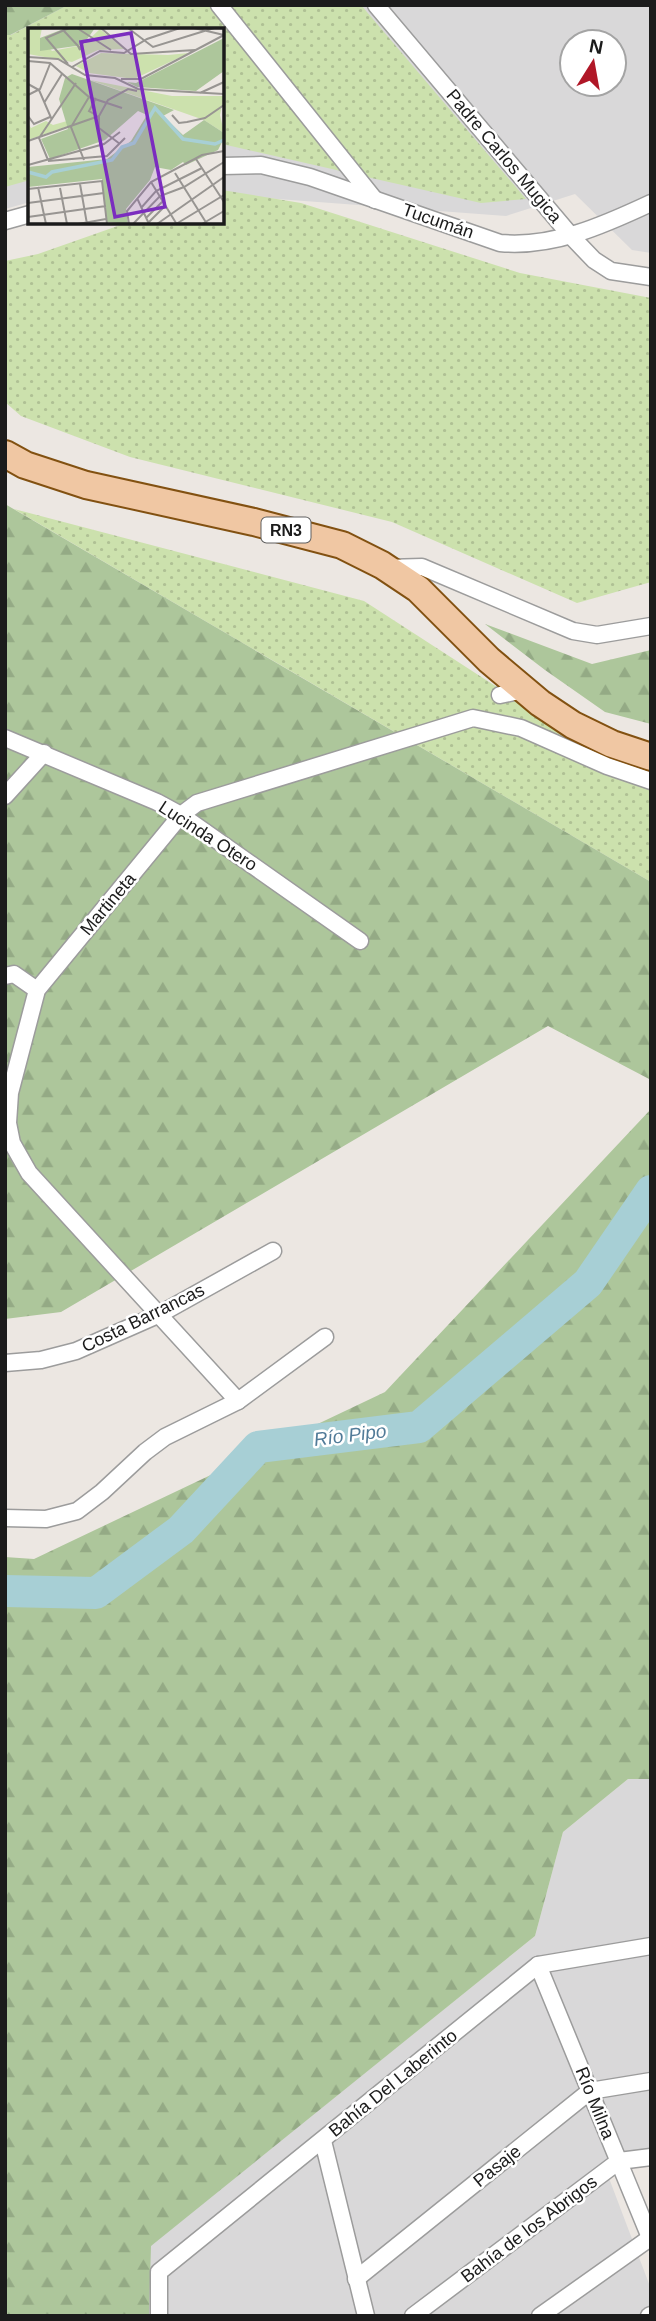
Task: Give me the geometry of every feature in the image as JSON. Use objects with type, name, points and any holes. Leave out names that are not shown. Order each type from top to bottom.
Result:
[{"type":"main road","name":"RN3","points":[[5,454],[25,466],[86,485],[254,522],[342,545],[386,568],[418,589],[489,660],[512,692],[540,703],[573,725],[612,744],[651,757]]},
{"type":"street","points":[[219,5],[375,200]]},
{"type":"street","name":"Padre Carlos Mugica","points":[[376,5],[594,260],[611,271],[651,277]]},
{"type":"street","name":"Tucumán","points":[[224,166],[261,165],[310,177],[500,243],[525,245],[571,236],[651,203]]},
{"type":"street","points":[[5,221],[28,215]]},
{"type":"street","points":[[386,568],[422,567],[573,631],[597,635],[651,626]]},
{"type":"street","name":"Martineta","points":[[238,1401],[29,1173],[12,1143],[8,1123],[10,1093],[37,990],[181,815],[197,803],[473,718],[521,728],[607,766],[651,781]]},
{"type":"street","name":"Lucinda Otero","points":[[5,738],[157,802],[181,815],[360,940]]},
{"type":"street","points":[[5,796],[44,753]]},
{"type":"street","points":[[8,972],[37,990]]},
{"type":"street","name":"Costa Barrancas","points":[[5,1363],[41,1360],[76,1351],[160,1314],[273,1251]]},
{"type":"street","points":[[5,1518],[46,1518],[77,1511],[165,1437],[238,1401],[325,1337]]},
{"type":"street","name":"Bahía Del Laberinto","points":[[159,2316],[159,2272],[538,1965],[651,1946]]},
{"type":"street","name":"Río Milna","points":[[538,1965],[650,2239]]},
{"type":"street","name":"Pasaje","points":[[356,2279],[590,2091],[651,2081]]},
{"type":"street","points":[[323,2141],[366,2316]]},
{"type":"street","name":"Bahía de los Abrigos","points":[[413,2316],[619,2161],[651,2157]]},
{"type":"street","points":[[540,2316],[650,2239]]},
{"type":"shaded area","points":[[5,5],[651,5],[651,253],[632,250],[575,194],[506,216],[224,195],[224,28],[28,28],[28,203],[5,209]]},
{"type":"shaded area","points":[[628,1779],[651,1779],[651,2148],[636,2150],[604,2165],[651,2289],[651,2316],[149,2316],[150,2246],[535,1936],[563,1832]]},
{"type":"green space","points":[[5,5],[68,5],[10,35],[5,35]]},
{"type":"green space","points":[[68,5],[361,5],[526,199],[481,203],[224,144],[224,28],[28,28],[28,181],[5,187],[5,35],[11,35]]},
{"type":"green space","points":[[224,190],[301,203],[520,273],[651,298],[651,582],[577,603],[392,522],[130,457],[21,416],[5,402],[5,261],[38,254],[123,224],[224,224]]},
{"type":"green space","points":[[5,504],[651,882],[651,1080],[548,1026],[61,1312],[5,1319]]},
{"type":"green space","points":[[14,509],[364,601],[631,774],[651,781],[651,882]]},
{"type":"green space","points":[[485,624],[592,664],[651,650],[651,724],[605,712]]},
{"type":"green space","points":[[651,1109],[651,1779],[628,1779],[563,1832],[535,1936],[151,2246],[149,2316],[5,2316],[5,1557],[34,1559],[385,1392]]},
{"type":"waterway","name":"Río Pipo","points":[[5,1591],[96,1593],[181,1530],[258,1447],[419,1427],[588,1283],[651,1191]]}]
